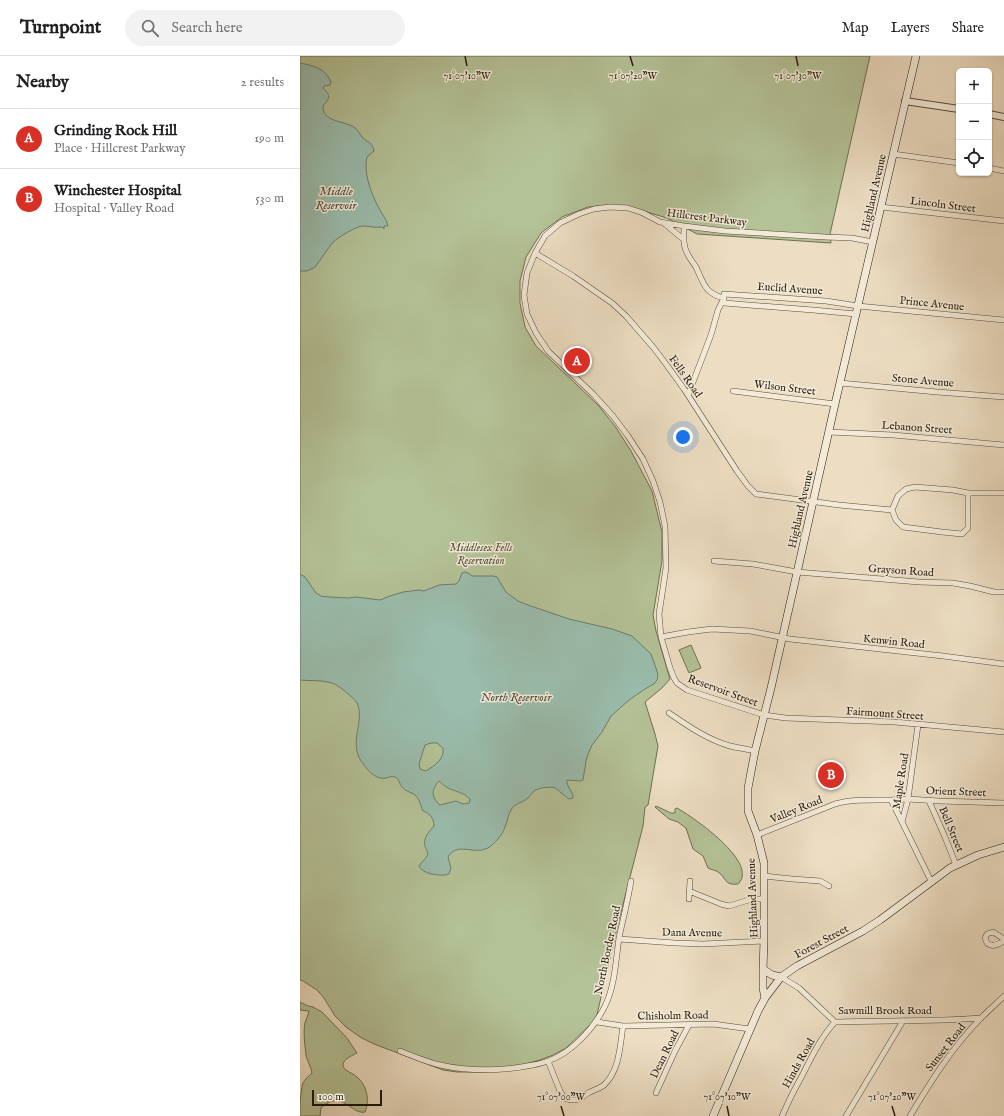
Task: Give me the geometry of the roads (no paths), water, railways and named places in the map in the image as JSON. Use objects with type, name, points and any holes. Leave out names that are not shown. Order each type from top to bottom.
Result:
[{"type":"main road","name":"Highland Avenue","points":[[765,998],[763,988],[764,863],[757,835],[748,811],[748,788],[755,751],[916,56]]},
{"type":"main road","name":"Forest Street","points":[[713,1116],[750,1028],[765,998],[781,978],[797,966],[863,931],[880,920],[950,868],[982,854],[1004,847]]},
{"type":"main road","points":[[763,969],[772,975],[781,978]]},
{"type":"street","points":[[905,101],[956,108]]},
{"type":"street","points":[[992,114],[1004,116]]},
{"type":"street","points":[[893,154],[956,163]]},
{"type":"street","points":[[992,169],[1004,171]]},
{"type":"street","name":"Lincoln Street","points":[[881,206],[1004,221]]},
{"type":"street","name":"Hillcrest Parkway","points":[[677,683],[670,668],[661,637],[659,614],[666,568],[665,526],[660,502],[646,466],[628,436],[613,416],[548,351],[536,333],[527,314],[524,295],[527,273],[535,253],[545,236],[560,223],[594,209],[610,207],[628,208],[643,212],[660,222],[684,226],[725,231],[852,238],[873,242]]},
{"type":"street","points":[[664,222],[683,239]]},
{"type":"street","name":"Euclid Avenue","points":[[684,226],[683,239],[685,249],[708,291],[716,297],[724,298]]},
{"type":"street","name":"Fells Road","points":[[535,253],[573,276],[612,303],[626,316],[653,347],[688,394],[737,471],[756,494],[813,502],[892,510]]},
{"type":"street","name":"Euclid Avenue","points":[[856,314],[724,303],[724,294],[826,301],[858,306]]},
{"type":"street","points":[[688,394],[711,335],[718,310],[724,298]]},
{"type":"street","name":"Prince Avenue","points":[[858,306],[1004,320]]},
{"type":"street","name":"Stone Avenue","points":[[840,383],[1004,397]]},
{"type":"street","name":"Wilson Street","points":[[733,391],[835,404]]},
{"type":"street","name":"Lebanon Street","points":[[829,432],[893,435],[1004,445]]},
{"type":"street","points":[[968,493],[968,528],[962,534],[903,527],[896,520],[892,510],[898,496],[906,489],[915,487],[954,490],[968,493],[1004,493]]},
{"type":"street","name":"Grayson Road","points":[[714,561],[753,564],[797,572],[953,584],[970,586],[994,592],[1004,592]]},
{"type":"street","name":"Kenwin Road","points":[[661,637],[712,629],[750,631],[820,643],[1004,664]]},
{"type":"street","name":"Reservoir Street","points":[[677,683],[687,690],[764,715]]},
{"type":"street","points":[[669,713],[690,728],[708,737],[729,746],[755,751]]},
{"type":"street","name":"Fairmount Street","points":[[764,715],[786,718],[855,720],[1004,732]]},
{"type":"street","name":"Maple Road","points":[[918,725],[908,799],[902,822],[932,881]]},
{"type":"street","name":"Valley Road","points":[[757,835],[835,804],[857,800],[908,799]]},
{"type":"street","name":"Orient Street","points":[[908,799],[1004,803]]},
{"type":"street","points":[[891,800],[902,822]]},
{"type":"street","name":"Bell Street","points":[[929,801],[956,865]]},
{"type":"street","points":[[764,876],[820,881],[829,886]]},
{"type":"street","name":"North Border Road","points":[[400,1051],[440,1065],[465,1070],[496,1070],[521,1067],[548,1061],[563,1054],[585,1035],[597,1022],[606,1004],[616,965],[619,939],[631,881]]},
{"type":"street","points":[[688,899],[690,881]]},
{"type":"street","points":[[689,891],[729,906],[752,899],[764,900]]},
{"type":"street","name":"Dana Avenue","points":[[619,939],[703,944],[764,941]]},
{"type":"street","name":"Sawmill Brook Road","points":[[781,978],[799,988],[835,1022],[881,1020],[960,1020],[981,1018]]},
{"type":"street","name":"Sunset Road","points":[[910,1116],[932,1080],[956,1046],[981,1018],[1004,996]]},
{"type":"street","points":[[846,1116],[903,1021]]},
{"type":"street","name":"Chisholm Road","points":[[597,1022],[622,1026],[713,1024],[750,1028]]},
{"type":"street","name":"Hinds Road","points":[[782,1116],[815,1050],[827,1031],[835,1022]]},
{"type":"street","name":"Dean Road","points":[[656,1092],[675,1050],[689,1025]]},
{"type":"street","points":[[548,1061],[564,1098],[574,1101],[583,1097],[604,1085],[609,1079],[617,1063],[622,1026]]},
{"type":"water","name":"Middle Reservoir","points":[[300,63],[318,68],[329,77],[331,82],[330,85],[324,86],[323,88],[329,96],[323,106],[326,115],[333,120],[354,127],[372,146],[374,151],[367,157],[366,163],[367,177],[374,198],[388,226],[384,226],[384,229],[382,227],[362,226],[347,232],[333,242],[315,267],[307,271],[300,271]]},
{"type":"water","name":"North Reservoir","points":[[462,573],[468,573],[472,576],[497,577],[506,592],[518,601],[569,619],[612,629],[632,636],[651,654],[658,674],[657,680],[654,684],[629,700],[611,716],[602,732],[592,745],[588,754],[583,780],[567,780],[573,798],[569,799],[553,787],[534,791],[528,798],[517,804],[509,813],[503,833],[492,845],[480,850],[456,850],[448,857],[451,868],[449,874],[437,875],[424,871],[419,866],[428,855],[425,840],[434,826],[431,817],[428,813],[423,811],[417,797],[403,788],[397,778],[376,777],[368,770],[359,757],[356,741],[359,710],[356,701],[344,690],[333,683],[300,680],[300,574],[305,577],[316,593],[321,596],[348,598],[356,597],[380,600],[403,592],[419,590],[424,591],[439,585],[456,584]],"holes":[[[437,743],[443,748],[443,752],[441,759],[426,771],[420,769],[419,764],[425,745]],[[439,781],[449,788],[468,797],[470,799],[469,803],[463,804],[456,801],[440,805],[435,799],[433,793],[433,790]]]},
{"type":"place","name":"Grinding Rock Hill","points":[[577,361]]},
{"type":"place","name":"Winchester Hospital","points":[[831,775]]},
{"type":"park label","name":"Middlesex Fells Reservation","points":[[481,553]]}]
